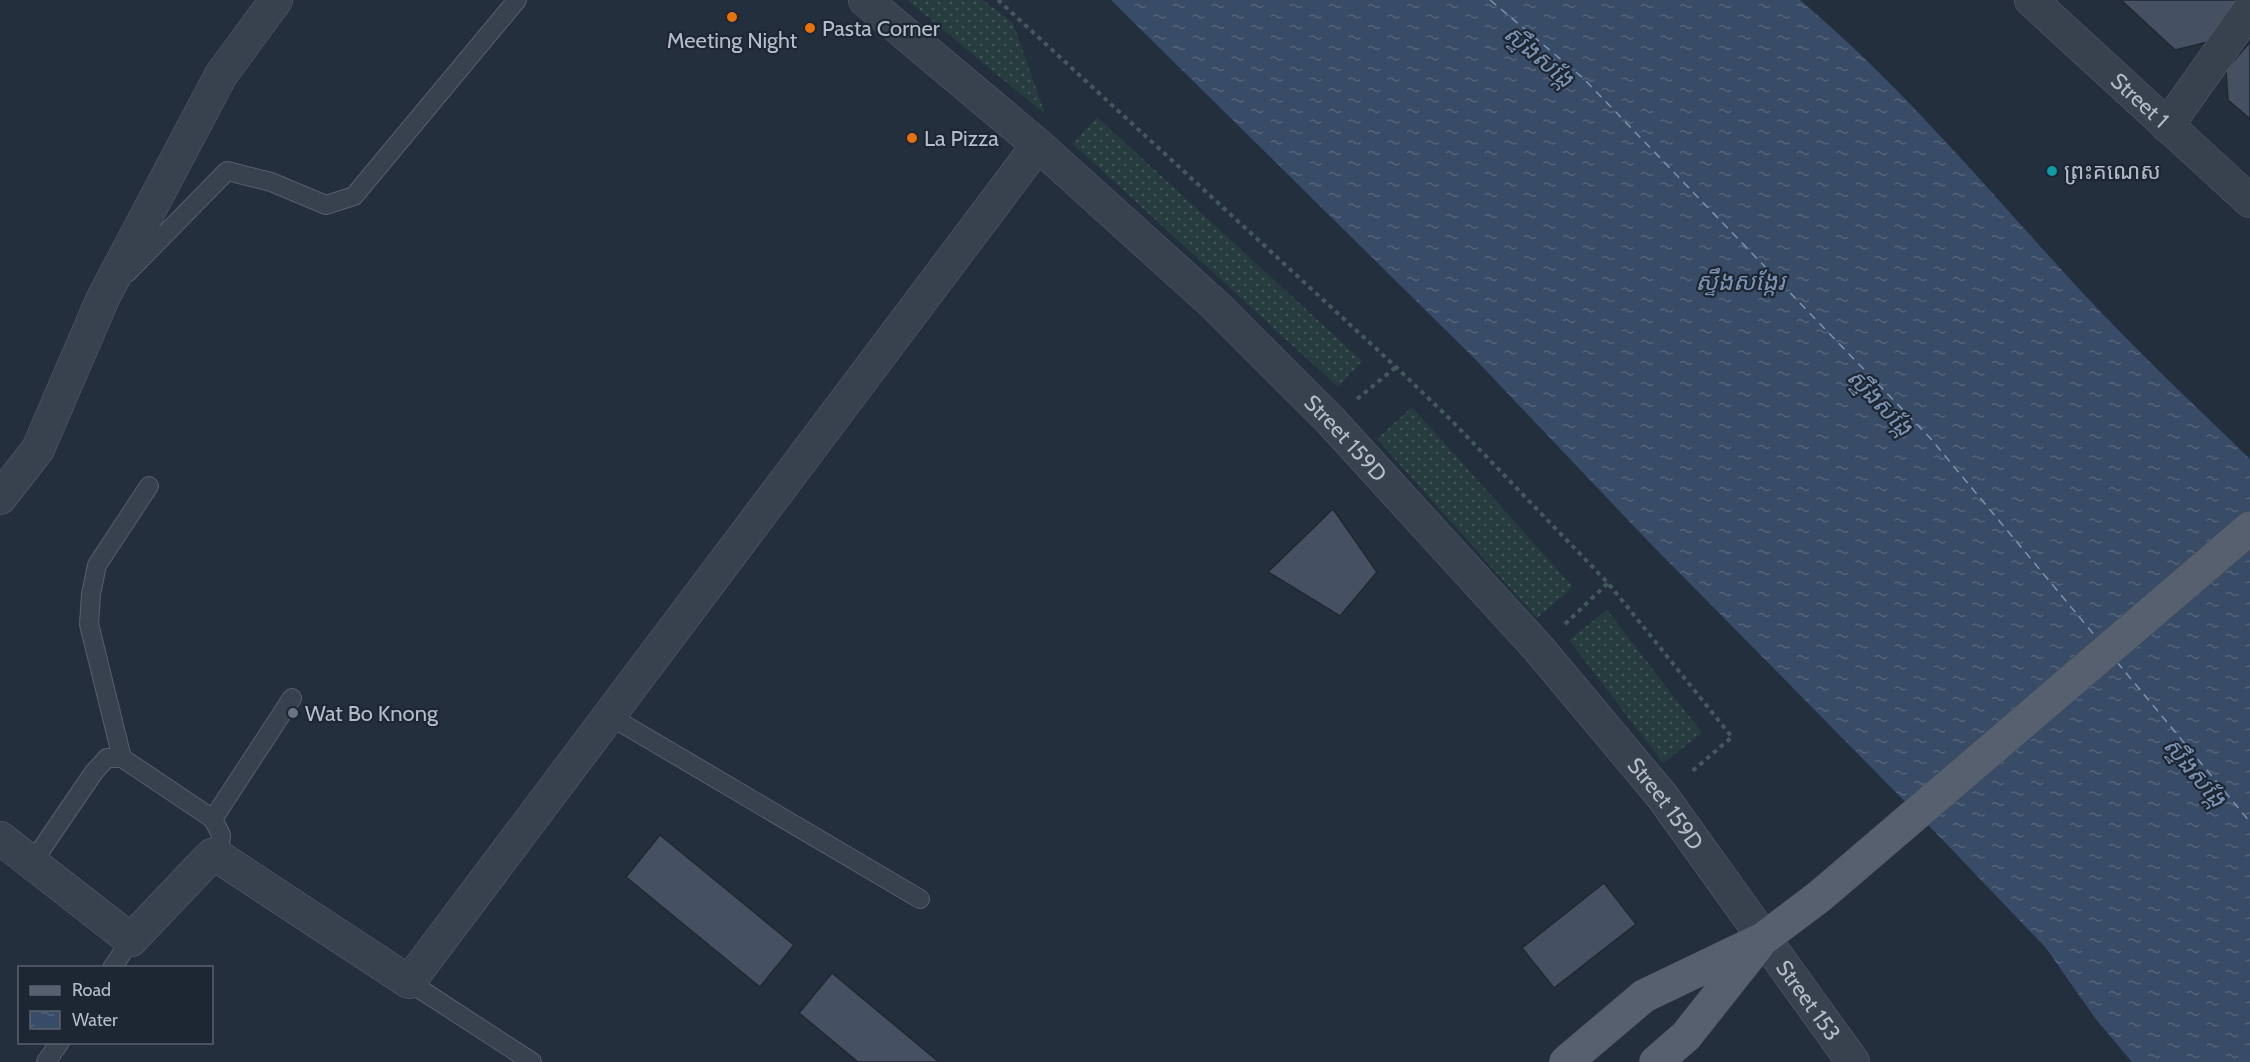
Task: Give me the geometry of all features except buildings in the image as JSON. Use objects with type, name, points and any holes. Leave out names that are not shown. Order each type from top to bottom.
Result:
[{"type":"main road","points":[[1566,1062],[1644,996],[1762,939],[1820,896],[2250,528]]},
{"type":"main road","points":[[1656,1062],[1686,1036],[1762,939]]},
{"type":"street","points":[[0,498],[38,449],[103,298],[221,75],[276,0]]},
{"type":"street","name":"Street 159D","points":[[865,0],[1038,145],[1215,305],[1331,421],[1539,649],[1662,796],[1762,939]]},
{"type":"street","name":"Street 1","points":[[2031,0],[2250,201]]},
{"type":"street","points":[[2167,126],[2250,9]]},
{"type":"street","points":[[0,838],[131,940],[212,855],[219,857],[409,982],[1038,145]]},
{"type":"street","name":"Street 153","points":[[1762,939],[1853,1062]]},
{"type":"lane","points":[[103,298],[227,171],[271,182],[326,205],[354,196],[517,0]]},
{"type":"lane","points":[[122,758],[89,624],[91,594],[97,566],[149,486]]},
{"type":"lane","points":[[213,819],[292,698]]},
{"type":"lane","points":[[608,715],[920,899]]},
{"type":"lane","points":[[32,863],[94,772],[107,758],[122,758],[213,819],[221,835],[219,857]]},
{"type":"lane","points":[[113,966],[131,940]]},
{"type":"lane","points":[[409,982],[532,1062]]},
{"type":"lane","points":[[46,1062],[59,1044]]},
{"type":"path","points":[[998,0],[1452,421],[1608,583],[1732,737],[1662,796]]},
{"type":"path","points":[[1331,421],[1395,367]]},
{"type":"path","points":[[1539,649],[1608,583]]},
{"type":"green space","points":[[907,0],[983,0],[1013,23],[1045,114]]},
{"type":"green space","points":[[1097,117],[1362,361],[1338,387],[1073,144]]},
{"type":"green space","points":[[1412,407],[1573,587],[1537,618],[1377,439]]},
{"type":"green space","points":[[1607,610],[1702,733],[1663,763],[1569,640]]},
{"type":"water","name":"ស្ទឹងសង្កែរ","points":[[1111,0],[1800,0],[1838,33],[1944,140],[2100,311],[2250,459],[2250,1062],[2132,1062],[2095,1018],[2046,948],[1937,834],[1647,540],[1476,360]]},
{"type":"ferry route","points":[[1490,0],[1583,78],[1931,439],[2096,637]]},
{"type":"ferry route","points":[[2117,662],[2250,822]]},
{"type":"place","name":"Meeting Night","points":[[732,17]]},
{"type":"place","name":"Pasta Corner","points":[[810,28]]},
{"type":"place","name":"La Pizza","points":[[912,138]]},
{"type":"place","name":"ព្រះគណេស","points":[[2052,171]]},
{"type":"place","name":"Wat Bo Knong","points":[[293,713]]},
{"type":"water label","name":"ស្ទឹងសង្កែ","points":[[1539,56]]},
{"type":"water label","name":"ស្ទឹងសង្កែ","points":[[1880,402]]},
{"type":"water label","name":"ស្ទឹងសង្កែ","points":[[2195,772]]}]
